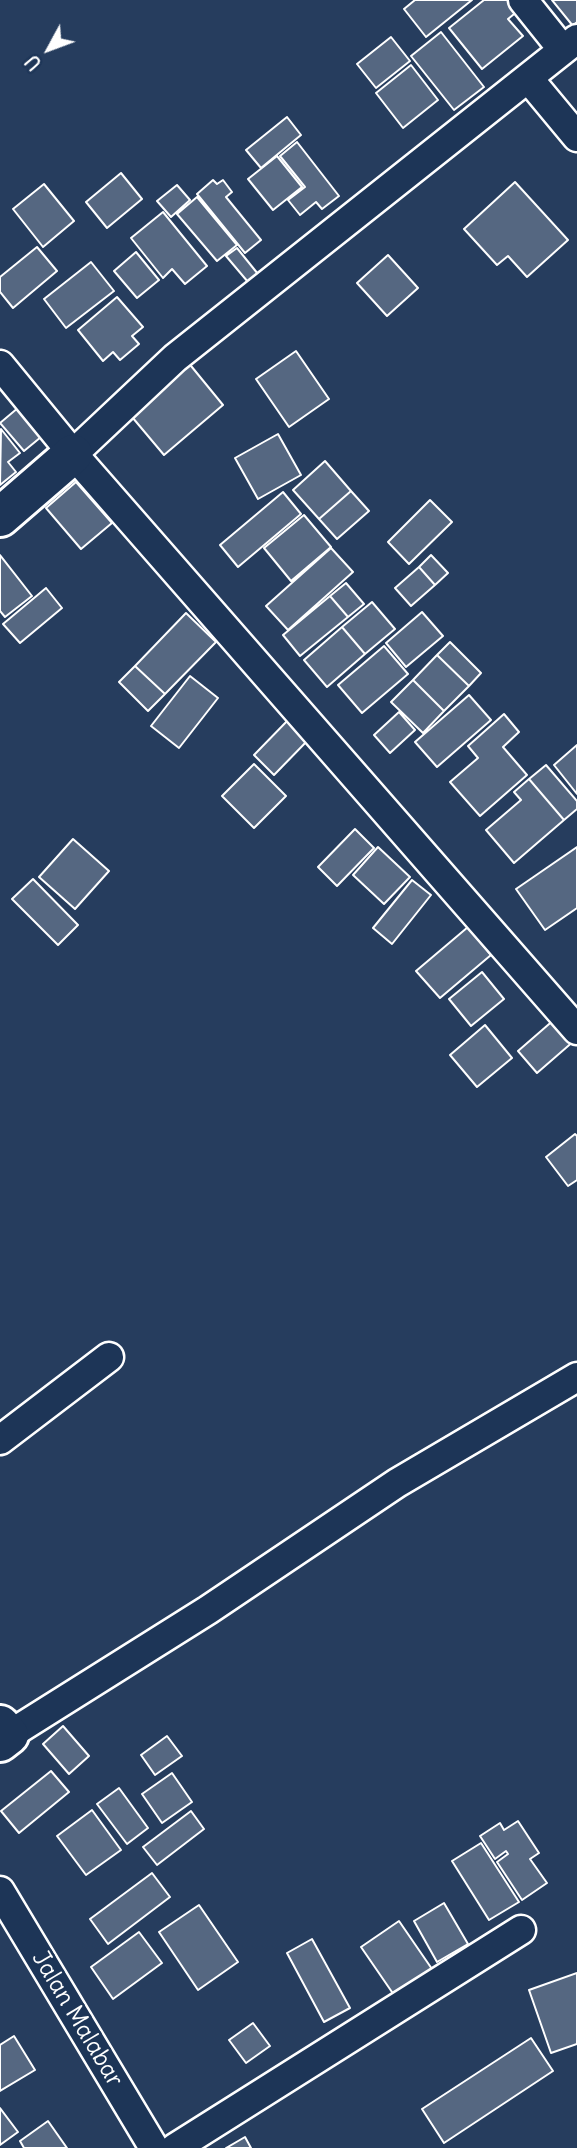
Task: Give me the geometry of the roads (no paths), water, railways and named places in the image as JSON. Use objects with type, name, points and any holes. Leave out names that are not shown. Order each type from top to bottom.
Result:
[{"type":"street","points":[[0,517],[73,454],[175,358],[570,45],[523,0]]},
{"type":"street","points":[[528,78],[577,137]]},
{"type":"street","points":[[0,365],[73,454],[577,1030]]},
{"type":"street","points":[[0,1440],[108,1357]]},
{"type":"street","points":[[3,1734],[208,1610],[397,1483],[577,1377]]},
{"type":"street","name":"Jalan Malabar","points":[[0,1891],[154,2148]]},
{"type":"street","points":[[176,2148],[521,1930]]}]
